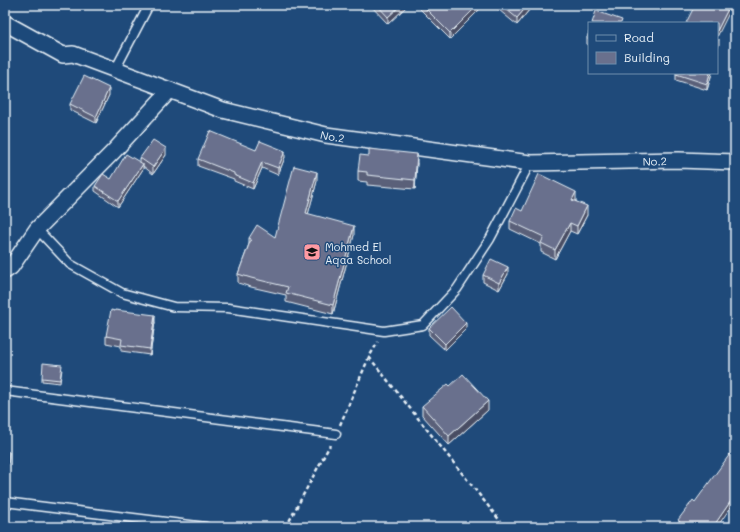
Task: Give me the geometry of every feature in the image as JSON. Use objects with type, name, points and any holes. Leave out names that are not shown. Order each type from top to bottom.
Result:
[{"type":"street","name":"No.2","points":[[5,23],[63,55],[73,54],[223,110],[326,135],[530,163],[679,160],[735,162]]},
{"type":"street","points":[[5,271],[11,267],[37,229],[114,151],[170,90]]},
{"type":"lane","points":[[115,70],[149,5]]},
{"type":"lane","points":[[37,229],[70,264],[122,293],[174,308],[228,308],[384,331],[423,325],[457,289],[490,239],[530,163]]},
{"type":"lane","points":[[5,391],[336,434]]},
{"type":"lane","points":[[5,502],[206,527]]},
{"type":"path","points":[[369,357],[505,527]]},
{"type":"building","points":[[377,5],[401,5],[388,17]]},
{"type":"building","points":[[422,5],[478,5],[450,33]]},
{"type":"building","points":[[501,5],[528,5],[517,18]]},
{"type":"building","points":[[695,5],[730,5],[718,29],[718,22],[686,22]]},
{"type":"building","points":[[596,11],[622,20],[621,22],[592,22]]},
{"type":"building","points":[[676,74],[710,74],[707,84]]},
{"type":"building","points":[[84,76],[109,88],[96,117],[70,104]]},
{"type":"building","points":[[210,131],[256,150],[260,141],[285,151],[278,168],[262,162],[253,183],[234,175],[234,173],[198,159]]},
{"type":"building","points":[[153,140],[166,148],[153,167],[140,158]]},
{"type":"building","points":[[369,149],[417,154],[415,180],[367,175],[367,172],[358,171],[360,155],[369,156]]},
{"type":"building","points":[[126,154],[143,164],[118,201],[95,186],[103,174],[111,179]]},
{"type":"building","points":[[294,166],[317,172],[306,213],[354,226],[333,305],[286,293],[288,287],[238,274],[251,239],[249,238],[257,225],[275,237]]},
{"type":"building","points":[[539,174],[576,192],[572,200],[587,206],[577,226],[570,223],[555,250],[541,243],[544,237],[510,221],[516,208],[522,211]]},
{"type":"building","points":[[491,259],[508,267],[499,283],[483,275]]},
{"type":"building","points":[[451,307],[466,323],[445,344],[429,328]]},
{"type":"building","points":[[111,310],[155,315],[150,349],[121,345],[122,339],[106,336]]},
{"type":"building","points":[[43,363],[62,365],[60,380],[42,378]]},
{"type":"building","points":[[463,374],[488,401],[449,436],[422,406],[448,384],[450,386]]},
{"type":"building","points":[[5,451],[9,452],[5,479]]},
{"type":"building","points":[[730,454],[735,457],[735,495],[715,524],[718,527],[676,527],[680,522],[678,520],[693,500],[695,502]]},
{"type":"place","name":"Mohmed El Aqaa School","points":[[312,252]]}]
